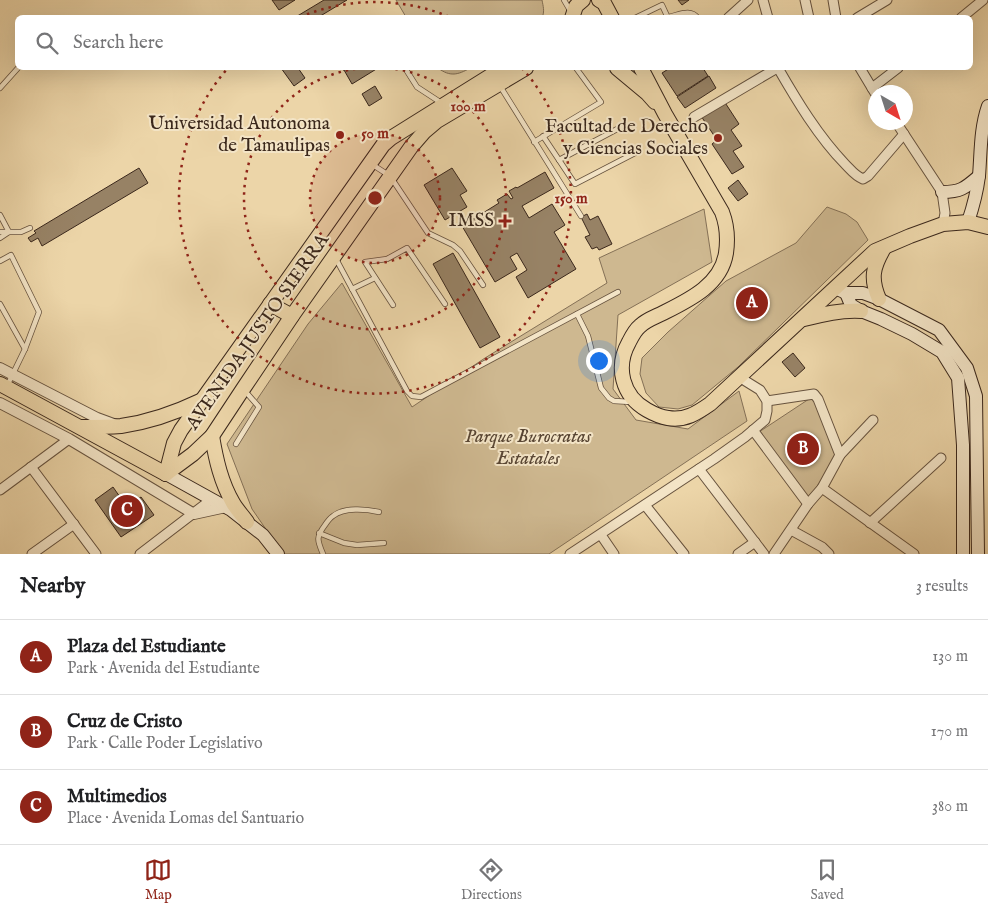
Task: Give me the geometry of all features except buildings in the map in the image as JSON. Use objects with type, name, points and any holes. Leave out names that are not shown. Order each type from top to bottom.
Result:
[{"type":"main road","points":[[574,15],[576,6],[583,0]]},
{"type":"main road","points":[[602,1],[611,15]]},
{"type":"main road","name":"AVENIDA JUSTO SIERRA","points":[[166,474],[174,443],[181,430],[383,145],[391,138],[500,70]]},
{"type":"main road","name":"AVENIDA JUSTO SIERRA","points":[[166,474],[193,454],[212,436],[242,388],[334,255],[411,147],[424,132],[437,122],[522,70]]},
{"type":"main road","points":[[619,70],[647,93],[665,114]]},
{"type":"main road","points":[[643,70],[665,114],[722,212],[726,221],[727,234],[725,259],[718,274],[708,286],[640,326],[632,336],[624,353],[621,370],[628,393],[636,402],[655,415],[668,418],[684,418],[696,414],[710,404],[801,320],[841,290],[864,260],[875,251],[943,224],[979,225],[974,202],[979,176],[982,126],[988,106]]},
{"type":"main road","points":[[942,192],[958,191],[965,188],[979,176]]},
{"type":"main road","points":[[879,299],[874,281],[874,267],[885,246]]},
{"type":"main road","points":[[841,290],[863,293],[879,299],[939,330],[968,368],[976,396],[978,554]]},
{"type":"main road","points":[[841,290],[851,305],[912,334],[942,352],[958,378],[963,445],[963,554]]},
{"type":"main road","points":[[270,304],[292,316]]},
{"type":"main road","points":[[801,320],[830,312],[861,311]]},
{"type":"main road","points":[[3,386],[226,507],[263,535],[278,554]]},
{"type":"main road","points":[[81,427],[120,426],[148,421],[175,413],[201,401]]},
{"type":"main road","points":[[212,436],[216,460],[223,482],[233,503],[247,522]]},
{"type":"street","points":[[731,15],[748,0]]},
{"type":"street","points":[[763,0],[767,15]]},
{"type":"street","points":[[805,0],[808,15]]},
{"type":"street","points":[[833,0],[836,15]]},
{"type":"street","points":[[862,15],[886,0]]},
{"type":"street","points":[[965,15],[983,0]]},
{"type":"street","points":[[694,117],[774,70]]},
{"type":"street","points":[[778,70],[802,109],[837,155],[858,177],[863,179],[868,176],[904,134]]},
{"type":"street","points":[[861,70],[870,85]]},
{"type":"street","points":[[880,85],[896,70]]},
{"type":"street","points":[[901,130],[942,192],[945,205],[943,224]]},
{"type":"street","points":[[0,368],[98,418],[120,426]]},
{"type":"street","points":[[570,554],[699,469],[765,420],[768,411],[767,401],[760,390],[739,377]]},
{"type":"street","points":[[767,401],[814,394],[818,399],[840,455]]},
{"type":"street","points":[[53,413],[62,399]]},
{"type":"street","points":[[0,403],[70,439],[194,514],[226,507]]},
{"type":"street","points":[[774,554],[808,504],[822,488],[840,455],[873,420]]},
{"type":"street","points":[[753,430],[808,504]]},
{"type":"street","points":[[0,490],[70,439]]},
{"type":"street","points":[[870,523],[941,458]]},
{"type":"street","points":[[31,467],[96,554]]},
{"type":"street","points":[[699,469],[764,554]]},
{"type":"street","points":[[822,488],[914,554]]},
{"type":"street","points":[[140,554],[212,499]]},
{"type":"street","points":[[645,505],[684,554]]},
{"type":"street","points":[[32,554],[74,524]]},
{"type":"street","points":[[791,530],[829,554]]},
{"type":"street","points":[[601,535],[614,554]]},
{"type":"street","points":[[738,554],[755,542]]},
{"type":"lane","points":[[564,0],[572,15]]},
{"type":"lane","points":[[642,15],[662,5],[667,15]]},
{"type":"lane","points":[[677,15],[690,12],[696,15]]},
{"type":"lane","points":[[0,88],[16,70]]},
{"type":"lane","points":[[406,70],[417,87],[444,104]]},
{"type":"lane","points":[[534,142],[602,102],[578,70]]},
{"type":"lane","points":[[498,84],[581,216]]},
{"type":"lane","points":[[559,160],[621,126]]},
{"type":"lane","points":[[543,136],[575,184],[635,153]]},
{"type":"lane","points":[[369,163],[390,176],[428,233],[460,251],[483,285]]},
{"type":"lane","points":[[0,215],[9,232]]},
{"type":"lane","points":[[0,232],[21,232],[30,228]]},
{"type":"lane","points":[[0,238],[9,232]]},
{"type":"lane","points":[[393,306],[365,262],[387,259],[407,248],[446,304]]},
{"type":"lane","points":[[0,261],[11,255],[39,312],[13,374],[3,386]]},
{"type":"lane","points":[[334,255],[412,396],[421,397],[618,292]]},
{"type":"lane","points":[[352,289],[375,278]]},
{"type":"lane","points":[[0,304],[25,349]]},
{"type":"lane","points":[[577,314],[588,336],[601,388],[614,401],[636,402]]},
{"type":"lane","points":[[236,444],[259,407],[242,388]]},
{"type":"lane","points":[[323,554],[317,538],[318,533],[332,516],[346,510],[372,510],[380,512]]},
{"type":"lane","points":[[318,533],[344,543],[357,545],[384,543]]},
{"type":"green space","points":[[396,0],[542,0],[544,9],[543,15],[405,15]]},
{"type":"green space","points":[[441,70],[466,70],[454,74]]},
{"type":"green space","points":[[827,207],[846,214],[857,222],[868,240],[738,367],[692,405],[678,409],[659,407],[646,393],[640,374],[642,358],[668,332],[726,281],[796,243]]},
{"type":"green space","name":"Parque Burocratas Estatales","points":[[704,209],[712,262],[618,315],[613,389],[636,420],[688,429],[739,391],[747,421],[549,554],[283,554],[252,509],[227,444],[308,324],[342,283],[412,407],[485,358],[607,283],[599,258]]},
{"type":"green space","points":[[816,397],[837,455],[821,482],[807,498],[759,432],[809,399]]},
{"type":"place","name":"Universidad Autonoma de Tamaulipas","points":[[340,135]]},
{"type":"place","name":"Facultad de Derecho y Ciencias Sociales","points":[[718,138]]},
{"type":"place","name":"IMSS","points":[[505,221]]},
{"type":"place","name":"Plaza del Estudiante","points":[[752,303]]},
{"type":"place","name":"Cruz de Cristo","points":[[803,449]]},
{"type":"place","name":"Multimedios","points":[[127,511]]}]
